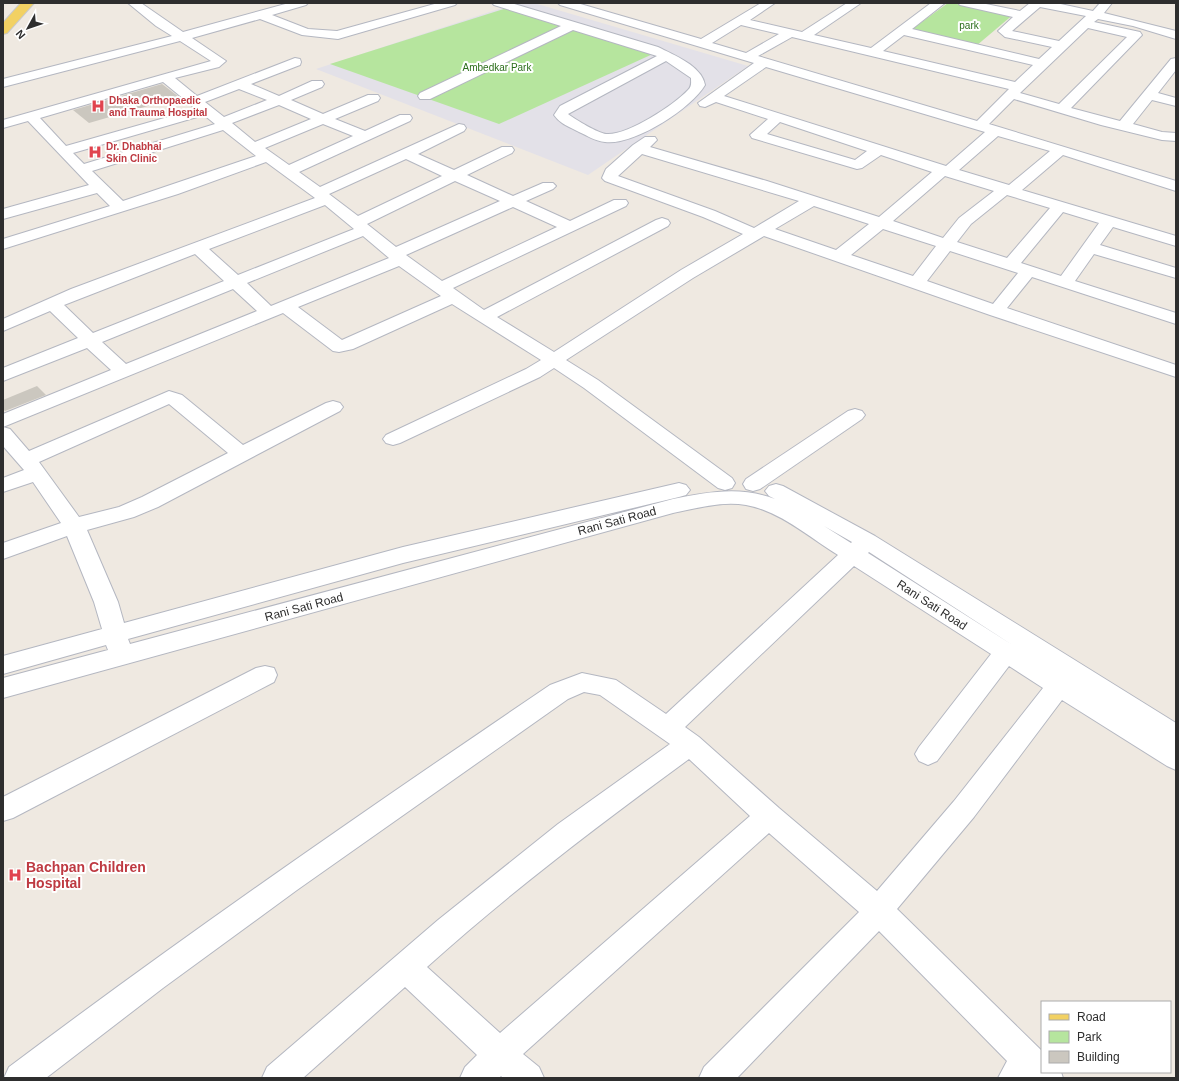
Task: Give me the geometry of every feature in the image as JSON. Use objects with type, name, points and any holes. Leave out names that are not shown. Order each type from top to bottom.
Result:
[{"type":"main road","points":[[3,30],[28,3]]},
{"type":"street","points":[[3,124],[219,62],[218,59],[134,3]]},
{"type":"street","points":[[3,83],[138,49],[302,3]]},
{"type":"street","points":[[260,14],[299,32],[319,36],[338,35],[452,3]]},
{"type":"street","points":[[498,3],[654,50],[667,56],[688,69],[697,77],[698,85],[694,92],[644,128],[631,135],[619,138],[604,138],[567,121],[561,115],[565,109],[574,103],[667,56]]},
{"type":"street","points":[[564,3],[996,130],[1176,186]]},
{"type":"street","points":[[702,44],[769,3]]},
{"type":"street","points":[[804,36],[855,3]]},
{"type":"street","points":[[874,52],[939,3]]},
{"type":"street","points":[[964,3],[1022,15]]},
{"type":"street","points":[[1061,45],[1004,31],[1038,3],[1135,23],[1176,35]]},
{"type":"street","points":[[980,126],[1042,63],[1106,3]]},
{"type":"street","points":[[739,21],[874,52],[1014,91],[1062,109],[1162,136],[1176,137]]},
{"type":"street","points":[[1062,109],[1136,35],[1085,24]]},
{"type":"street","points":[[425,96],[572,25]]},
{"type":"street","points":[[903,31],[1042,63]]},
{"type":"street","points":[[748,57],[790,33]]},
{"type":"street","points":[[3,77],[141,43],[167,40]]},
{"type":"street","points":[[196,101],[295,62]]},
{"type":"street","points":[[764,62],[715,97],[638,148],[611,172],[610,178],[759,232],[839,256],[996,311],[1176,371]]},
{"type":"street","points":[[1124,126],[1176,62]]},
{"type":"street","points":[[165,77],[224,124],[255,146],[267,157],[322,196],[397,257],[484,317],[553,358],[725,483]]},
{"type":"street","points":[[239,84],[365,136]]},
{"type":"street","points":[[82,169],[224,124],[317,84]]},
{"type":"street","points":[[1149,95],[1176,102]]},
{"type":"street","points":[[715,97],[878,150],[1176,242]]},
{"type":"street","points":[[255,146],[372,98]]},
{"type":"street","points":[[62,151],[208,110]]},
{"type":"street","points":[[31,116],[62,151],[120,207]]},
{"type":"street","points":[[778,117],[757,135],[857,165],[878,150]]},
{"type":"street","points":[[287,172],[405,118]]},
{"type":"street","points":[[3,326],[53,304],[198,248],[322,196],[459,128]]},
{"type":"street","points":[[839,256],[881,224],[996,130]]},
{"type":"street","points":[[638,148],[762,184],[1176,319]]},
{"type":"street","points":[[3,375],[236,281],[360,226],[456,175],[507,150]]},
{"type":"street","points":[[916,283],[965,221],[1061,150]]},
{"type":"street","points":[[406,154],[571,226]]},
{"type":"street","points":[[3,244],[173,191],[267,157]]},
{"type":"street","points":[[3,421],[277,310],[397,257],[548,186]]},
{"type":"street","points":[[3,214],[100,187]]},
{"type":"street","points":[[393,440],[518,381],[687,274],[811,201]]},
{"type":"street","points":[[198,248],[236,281],[277,310],[339,347],[347,345],[571,226],[620,203]]},
{"type":"street","points":[[1010,265],[1060,206]]},
{"type":"street","points":[[1066,284],[1109,221]]},
{"type":"street","points":[[484,317],[662,223]]},
{"type":"street","points":[[1091,248],[1176,273]]},
{"type":"street","points":[[996,311],[1028,271]]},
{"type":"street","points":[[53,304],[123,372]]},
{"type":"street","points":[[3,486],[31,466],[169,397],[175,399],[242,455]]},
{"type":"street","points":[[3,551],[74,526],[126,512],[150,502],[333,407]]},
{"type":"street","points":[[753,484],[855,415]]},
{"type":"street","points":[[3,433],[31,466],[74,526],[106,602],[114,635],[122,657]]},
{"type":"street","points":[[3,665],[403,555],[669,499],[725,483],[753,484],[781,492],[860,547],[1176,736]]},
{"type":"street","name":"Rani Sati Road","points":[[3,688],[122,657],[669,499],[728,497],[750,498],[771,504],[860,547],[1006,652],[1176,759]]},
{"type":"street","points":[[278,1078],[448,929],[568,832],[679,736],[860,547]]},
{"type":"street","points":[[928,754],[1006,652]]},
{"type":"street","points":[[3,810],[266,675]]},
{"type":"street","points":[[20,1078],[122,999],[288,879],[559,692],[582,682],[607,687],[679,736],[878,910],[1030,1072]]},
{"type":"street","points":[[715,1078],[859,933],[964,808],[1059,686]]},
{"type":"street","points":[[476,1078],[499,1054],[769,816]]},
{"type":"street","points":[[406,967],[499,1054],[528,1078]]},
{"type":"shaded area","points":[[517,3],[534,3],[748,66],[588,175],[316,69]]},
{"type":"green space","name":"park","points":[[948,3],[1015,13],[976,46],[908,32]]},
{"type":"green space","name":"Ambedkar Park","points":[[510,7],[655,53],[499,124],[330,64]]},
{"type":"building","points":[[162,84],[179,97],[89,123],[73,110]]},
{"type":"building","points":[[37,386],[46,395],[5,411],[3,409],[3,400]]},
{"type":"place","name":"Dhaka Orthopaedic and Trauma Hospital","points":[[98,106]]},
{"type":"place","name":"Dr. Dhabhai Skin Clinic","points":[[95,152]]},
{"type":"place","name":"Bachpan Children Hospital","points":[[15,875]]}]
